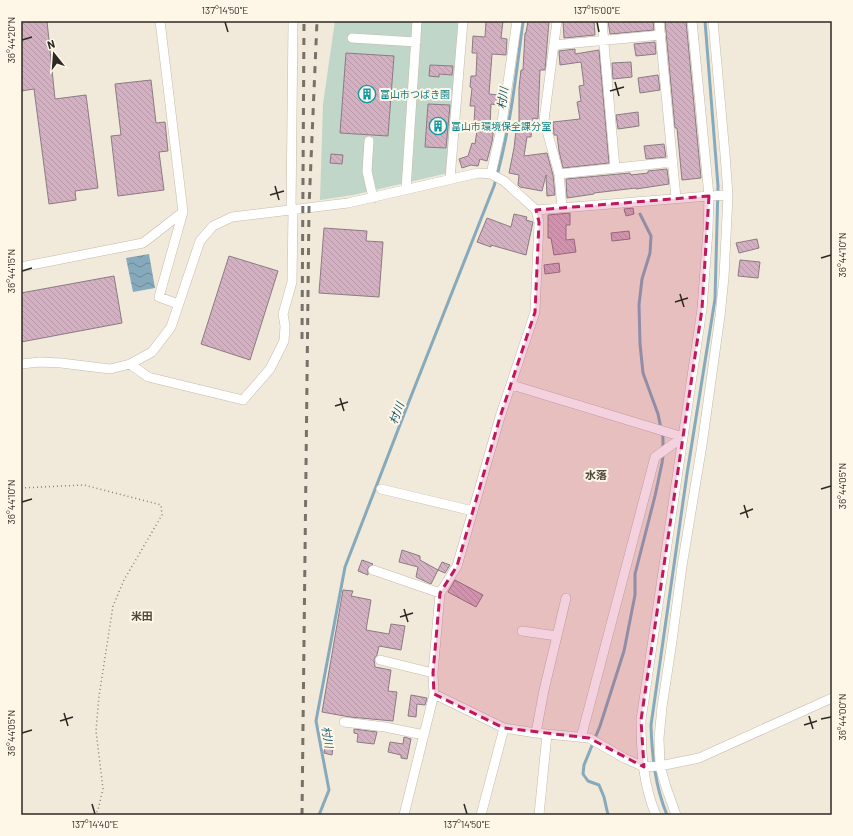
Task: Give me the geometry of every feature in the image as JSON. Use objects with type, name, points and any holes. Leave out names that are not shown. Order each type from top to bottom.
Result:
[{"type":"street","points":[[160,21],[183,212],[159,297],[178,304]]},
{"type":"street","points":[[130,364],[148,377],[243,400],[270,369],[284,341],[285,326],[283,314],[292,282],[293,21]]},
{"type":"street","points":[[406,189],[417,21]]},
{"type":"street","points":[[450,179],[462,21]]},
{"type":"street","points":[[492,174],[501,129],[517,21]]},
{"type":"street","points":[[557,21],[544,120],[559,174],[562,208]]},
{"type":"street","points":[[602,21],[615,168]]},
{"type":"street","points":[[659,21],[676,198]]},
{"type":"street","points":[[656,815],[650,801],[642,757],[641,720],[702,309],[708,230],[709,196],[692,21]]},
{"type":"street","points":[[676,815],[660,766],[659,738],[682,566],[702,445],[720,316],[724,277],[728,195],[712,21]]},
{"type":"street","points":[[554,45],[661,35]]},
{"type":"street","points":[[352,38],[416,42]]},
{"type":"street","points":[[369,141],[367,171],[372,198]]},
{"type":"street","points":[[559,174],[673,162]]},
{"type":"street","points":[[21,364],[40,362],[62,363],[110,369],[130,364],[152,352],[171,327],[200,241],[213,226],[232,217],[348,203],[478,173],[492,174],[503,180],[536,210],[539,222],[535,312],[512,385],[500,417],[457,566],[440,593],[433,673],[434,694],[404,815]]},
{"type":"street","points":[[536,210],[728,195]]},
{"type":"street","points":[[21,267],[143,244],[183,212]]},
{"type":"street","points":[[512,385],[683,437]]},
{"type":"street","points":[[581,738],[654,457],[683,437]]},
{"type":"street","points":[[381,489],[473,511]]},
{"type":"street","points":[[373,570],[440,593]]},
{"type":"street","points":[[536,733],[544,690],[566,598]]},
{"type":"street","points":[[522,631],[557,636]]},
{"type":"street","points":[[380,660],[433,673]]},
{"type":"street","points":[[434,694],[504,728],[536,733],[589,738],[624,758],[644,767],[660,766],[699,758],[832,698]]},
{"type":"street","points":[[344,722],[385,727],[424,735]]},
{"type":"street","points":[[481,815],[504,728]]},
{"type":"street","points":[[539,815],[547,734]]},
{"type":"path","points":[[21,488],[84,485],[161,505],[162,515],[124,580],[113,606],[99,696],[96,731],[103,789],[98,810],[95,815]]},
{"type":"highlighted area","points":[[709,196],[702,309],[641,720],[644,767],[589,738],[504,728],[434,694],[433,673],[440,593],[457,566],[500,417],[535,312],[539,222],[536,210]]},
{"type":"green space","points":[[335,21],[460,21],[448,173],[353,195],[320,200],[323,104]]},
{"type":"water","points":[[149,254],[155,288],[133,292],[126,258]]},
{"type":"building","points":[[21,21],[47,21],[55,99],[86,95],[98,188],[75,191],[76,200],[49,204],[34,89],[21,91]]},
{"type":"building","points":[[486,21],[503,21],[501,38],[507,39],[506,55],[492,54],[489,94],[499,95],[498,105],[491,104],[490,126],[494,127],[492,142],[487,161],[480,159],[478,166],[471,165],[462,168],[459,159],[468,156],[472,143],[475,144],[478,123],[474,123],[475,106],[470,106],[472,88],[470,87],[471,76],[476,76],[477,53],[472,53],[473,36],[485,37]]},
{"type":"building","points":[[528,21],[549,21],[545,70],[540,70],[538,119],[533,118],[531,137],[527,137],[524,156],[547,153],[553,175],[555,195],[547,196],[546,175],[542,191],[520,187],[518,185],[519,175],[509,173],[517,122],[519,122],[519,88],[521,70],[523,70],[525,33]]},
{"type":"building","points":[[563,21],[594,21],[595,35],[564,38]]},
{"type":"building","points":[[608,21],[653,21],[654,30],[610,34]]},
{"type":"building","points":[[665,21],[686,21],[701,178],[682,180],[677,128],[675,128]]},
{"type":"building","points":[[655,42],[656,54],[636,56],[634,44]]},
{"type":"building","points":[[575,49],[575,54],[599,50],[609,163],[563,168],[557,135],[554,135],[553,122],[580,119],[577,102],[581,101],[579,86],[584,85],[581,62],[560,65],[559,51]]},
{"type":"building","name":"富山市つばき園","points":[[346,53],[394,56],[388,136],[340,133]]},
{"type":"building","points":[[631,62],[632,77],[613,79],[612,63]]},
{"type":"building","points":[[430,65],[453,66],[452,75],[439,74],[439,77],[429,76]]},
{"type":"building","points":[[658,75],[660,90],[640,93],[638,78]]},
{"type":"building","points":[[151,80],[156,123],[165,122],[168,151],[159,152],[164,190],[118,196],[111,136],[121,135],[115,84]]},
{"type":"building","name":"富山市環境保全課分室","points":[[428,104],[450,105],[446,148],[425,147]]},
{"type":"building","points":[[638,112],[639,126],[618,129],[616,115]]},
{"type":"building","points":[[664,144],[666,157],[646,159],[644,146]]},
{"type":"building","points":[[331,154],[343,155],[342,164],[330,163]]},
{"type":"building","points":[[667,169],[669,184],[594,193],[567,198],[566,179],[630,173],[631,175]]},
{"type":"building","points":[[633,208],[634,214],[626,216],[624,209]]},
{"type":"building","points":[[570,213],[570,225],[566,225],[566,240],[574,239],[576,252],[554,255],[551,238],[548,238],[548,215]]},
{"type":"building","points":[[514,214],[527,217],[526,220],[533,222],[526,255],[491,245],[491,247],[477,242],[487,218],[511,227]]},
{"type":"building","points":[[324,228],[367,231],[366,241],[383,242],[379,297],[319,293]]},
{"type":"building","points":[[629,231],[630,239],[612,241],[611,233]]},
{"type":"building","points":[[757,239],[759,248],[739,253],[736,243]]},
{"type":"building","points":[[229,256],[278,271],[250,360],[201,344]]},
{"type":"building","points":[[740,260],[760,262],[758,278],[738,276]]},
{"type":"building","points":[[559,263],[560,272],[545,274],[544,265]]},
{"type":"building","points":[[114,276],[122,323],[21,342],[21,293]]},
{"type":"building","points":[[402,550],[420,556],[420,560],[438,570],[431,584],[416,577],[418,567],[399,562]]},
{"type":"building","points":[[362,560],[373,564],[368,568],[368,575],[358,571]]},
{"type":"building","points":[[442,562],[450,565],[445,573],[438,570]]},
{"type":"building","points":[[455,580],[483,595],[476,607],[448,592]]},
{"type":"building","points":[[343,590],[353,591],[351,596],[371,600],[366,630],[389,634],[391,624],[405,626],[401,650],[379,646],[377,655],[374,659],[375,667],[391,670],[388,691],[397,692],[393,721],[350,717],[322,712]]},
{"type":"building","points":[[411,695],[427,698],[425,705],[417,704],[416,717],[408,716]]},
{"type":"building","points":[[354,729],[377,732],[374,744],[357,742],[358,734],[354,733]]},
{"type":"building","points":[[404,737],[411,739],[407,759],[401,758],[401,755],[388,752],[390,742],[403,744]]},
{"type":"building","points":[[326,739],[334,740],[332,755],[324,753]]},
{"type":"waterway","name":"村川","points":[[319,815],[329,790],[316,721],[345,567],[494,186],[500,166],[508,125],[523,21]]},
{"type":"waterway","points":[[667,815],[655,771],[651,725],[687,474],[715,299],[718,186],[705,21]]},
{"type":"waterway","points":[[640,214],[651,236],[650,253],[642,279],[639,305],[640,344],[643,373],[658,414],[663,438],[663,449]]},
{"type":"waterway","points":[[608,815],[604,797],[599,785],[588,781],[583,774],[584,765],[600,726],[624,651],[635,595],[635,574],[655,496],[663,455]]},
{"type":"railway","points":[[302,339],[304,21]]},
{"type":"railway","points":[[302,815],[309,207],[317,21]]},
{"type":"place","name":"富山市つばき園","points":[[367,94]]},
{"type":"place","name":"富山市環境保全課分室","points":[[438,126]]},
{"type":"district","name":"水落","points":[[596,474]]},
{"type":"district","name":"米田","points":[[142,615]]}]
